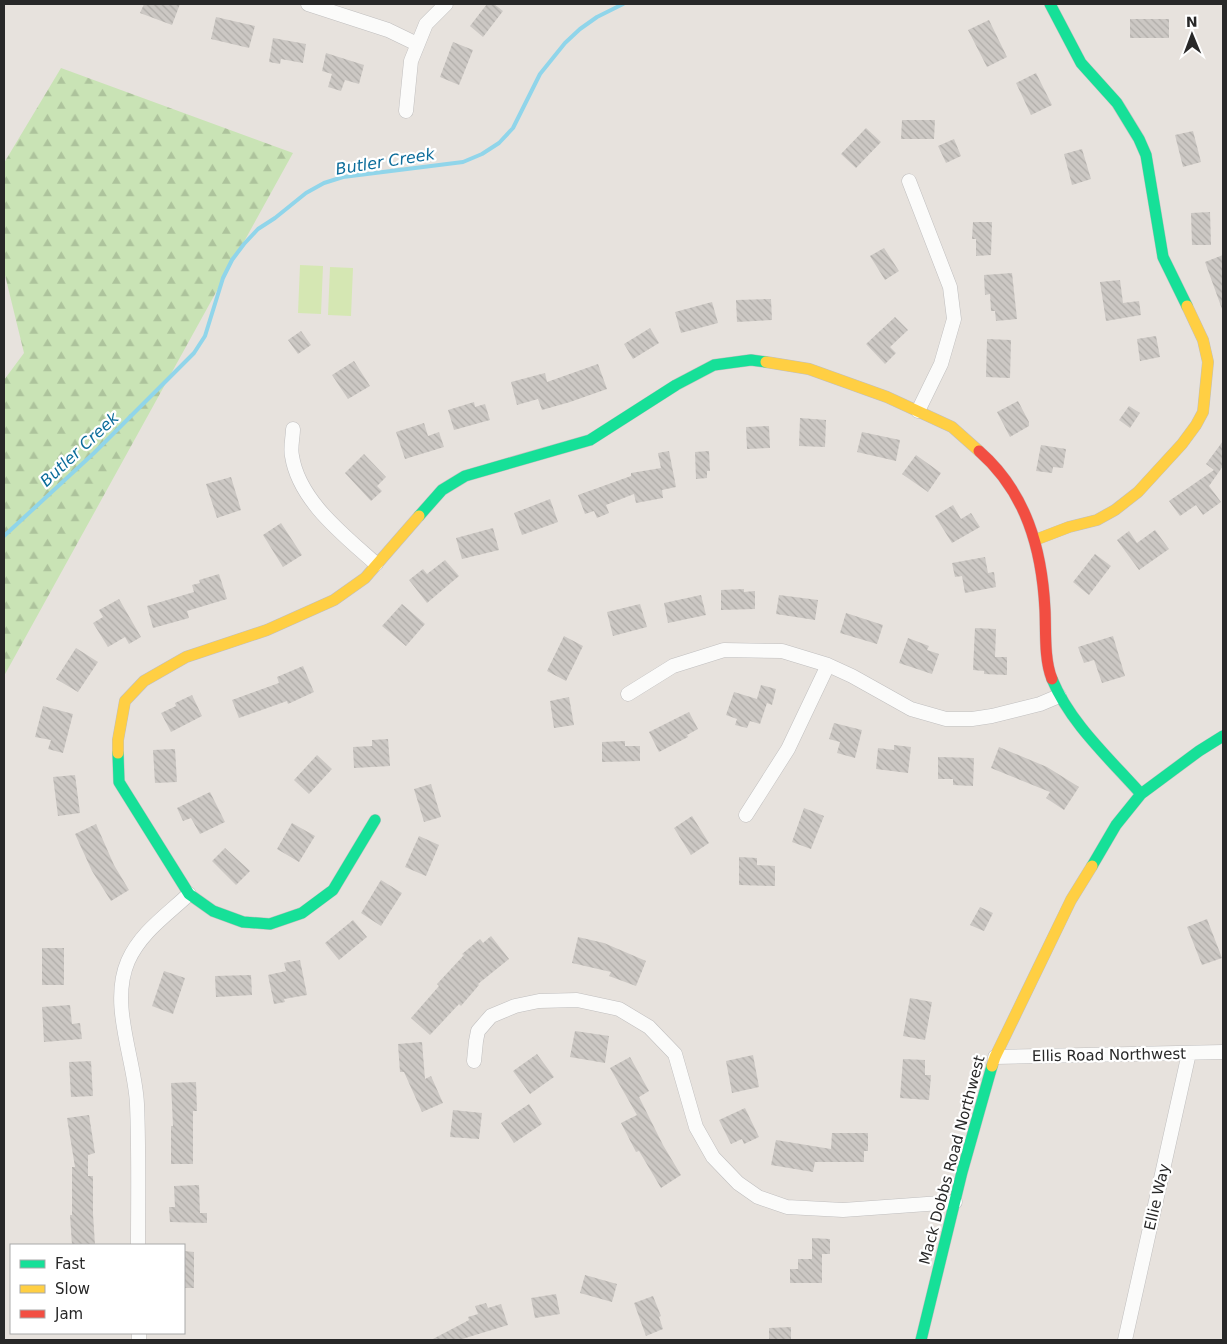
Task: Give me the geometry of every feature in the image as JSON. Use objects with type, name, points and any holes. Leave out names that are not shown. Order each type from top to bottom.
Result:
[{"type":"street","points":[[308,4],[388,30],[417,44]]},
{"type":"street","points":[[406,111],[411,61],[417,44],[426,24],[446,4]]},
{"type":"street","points":[[1035,540],[1069,527],[1096,520],[1115,510],[1138,492],[1182,444],[1196,425],[1203,412],[1208,374],[1208,362],[1203,340],[1163,257],[1146,155],[1128,119],[1077,55],[1050,4]]},
{"type":"street","points":[[909,182],[950,287],[954,319],[941,364],[918,411]]},
{"type":"street","points":[[375,820],[332,890],[302,913],[270,924],[243,922],[213,910],[189,894],[119,782],[118,740],[125,701],[144,681],[186,657],[267,630],[334,600],[365,578],[442,490],[465,476],[590,440],[676,385],[714,365],[752,360],[809,369],[887,397],[952,427],[995,465],[1024,510],[1035,540],[1042,567],[1050,674],[1058,696],[1078,723],[1141,794]]},
{"type":"street","points":[[293,429],[292,455],[300,484],[333,526],[376,564]]},
{"type":"street","points":[[628,694],[673,666],[724,650],[782,651],[852,676],[911,709],[946,719],[992,716],[1040,704],[1058,696]]},
{"type":"street","points":[[746,815],[788,749],[828,666]]},
{"type":"street","name":"Mack Dobbs Road Northwest","points":[[921,1340],[955,1202],[995,1057],[1071,900],[1116,826],[1141,794],[1199,751],[1223,736]]},
{"type":"street","points":[[138,1244],[137,1101],[122,1011],[121,985],[129,959],[137,945],[158,920],[173,910],[189,894]]},
{"type":"street","points":[[474,1060],[478,1031],[491,1016],[516,1006],[539,1001],[577,1000],[619,1009],[649,1027],[675,1054],[696,1127],[713,1157],[738,1184],[758,1197],[787,1207],[843,1210],[955,1202]]},
{"type":"street","name":"Ellis Road Northwest","points":[[995,1057],[1223,1052]]},
{"type":"street","name":"Ellie Way","points":[[1125,1340],[1189,1053]]},
{"type":"green space","points":[[61,68],[293,153],[4,676],[4,380],[24,353],[4,271],[4,163]]},
{"type":"green space","points":[[300,265],[323,266],[321,314],[298,313]]},
{"type":"green space","points":[[330,267],[353,268],[351,316],[328,315]]},
{"type":"building","points":[[144,4],[180,4],[172,25],[140,13]]},
{"type":"building","points":[[487,4],[494,4],[503,11],[483,37],[470,26]]},
{"type":"building","points":[[216,17],[255,26],[249,48],[211,39]]},
{"type":"building","points":[[1130,19],[1169,19],[1169,38],[1130,38]]},
{"type":"building","points":[[989,20],[1007,57],[987,67],[968,30]]},
{"type":"building","points":[[273,38],[306,44],[303,63],[281,59],[280,64],[269,62]]},
{"type":"building","points":[[453,42],[473,50],[459,85],[440,77]]},
{"type":"building","points":[[326,53],[364,65],[359,84],[345,80],[341,91],[328,87],[332,74],[322,71]]},
{"type":"building","points":[[1036,73],[1052,105],[1031,115],[1016,83]]},
{"type":"building","points":[[902,120],[935,120],[934,139],[901,139]]},
{"type":"building","points":[[866,128],[881,142],[856,168],[841,154]]},
{"type":"building","points":[[1193,131],[1201,162],[1183,167],[1175,135]]},
{"type":"building","points":[[954,139],[961,156],[946,163],[938,146]]},
{"type":"building","points":[[1082,149],[1091,179],[1072,185],[1064,154]]},
{"type":"building","points":[[1210,212],[1211,245],[1192,245],[1191,213]]},
{"type":"building","points":[[973,222],[992,222],[991,255],[976,256],[976,239],[972,239]]},
{"type":"building","points":[[884,248],[899,271],[885,280],[870,256]]},
{"type":"building","points":[[1223,255],[1223,309],[1222,309],[1205,262]]},
{"type":"building","points":[[1012,273],[1017,319],[996,321],[995,311],[991,311],[990,294],[985,295],[984,275]]},
{"type":"building","points":[[1120,280],[1123,303],[1139,301],[1141,315],[1106,321],[1100,282]]},
{"type":"building","points":[[771,299],[772,320],[737,322],[736,300]]},
{"type":"building","points":[[712,302],[718,323],[681,333],[675,312]]},
{"type":"building","points":[[895,317],[908,330],[890,347],[896,353],[885,364],[866,344]]},
{"type":"building","points":[[650,328],[659,343],[633,359],[624,344]]},
{"type":"building","points":[[301,331],[311,345],[298,354],[288,340]]},
{"type":"building","points":[[1156,336],[1160,357],[1140,361],[1137,339]]},
{"type":"building","points":[[987,339],[1011,340],[1010,378],[986,377]]},
{"type":"building","points":[[354,361],[370,386],[348,399],[332,375]]},
{"type":"building","points":[[598,364],[607,389],[542,410],[538,399],[517,405],[511,382],[545,373],[547,382]]},
{"type":"building","points":[[1018,401],[1029,422],[1029,426],[1010,437],[997,412]]},
{"type":"building","points":[[474,402],[475,407],[485,404],[490,420],[454,430],[448,410]]},
{"type":"building","points":[[1129,406],[1140,413],[1130,428],[1119,420]]},
{"type":"building","points":[[800,418],[826,420],[825,447],[799,446]]},
{"type":"building","points":[[424,423],[428,436],[439,432],[444,447],[405,459],[396,432]]},
{"type":"building","points":[[769,426],[770,448],[747,449],[746,427]]},
{"type":"building","points":[[862,432],[900,440],[896,461],[857,452]]},
{"type":"building","points":[[1223,441],[1223,466],[1209,486],[1221,502],[1203,515],[1196,505],[1180,516],[1169,501],[1214,470],[1206,464]]},
{"type":"building","points":[[1041,445],[1066,449],[1063,468],[1053,467],[1052,473],[1036,471]]},
{"type":"building","points":[[669,451],[676,487],[662,490],[663,498],[636,503],[634,494],[606,505],[609,513],[597,518],[594,511],[585,514],[578,495],[631,476],[631,473],[661,468],[658,453]]},
{"type":"building","points":[[709,451],[710,471],[707,471],[707,478],[696,479],[695,452]]},
{"type":"building","points":[[364,454],[386,477],[377,486],[382,491],[371,501],[345,473]]},
{"type":"building","points":[[916,455],[941,473],[928,492],[902,474]]},
{"type":"building","points":[[231,477],[241,510],[217,518],[206,484]]},
{"type":"building","points":[[550,499],[558,522],[522,535],[514,513]]},
{"type":"building","points":[[953,505],[961,519],[971,513],[980,527],[952,543],[935,516]]},
{"type":"building","points":[[281,523],[302,555],[283,567],[263,535]]},
{"type":"building","points":[[493,528],[499,550],[462,559],[456,538]]},
{"type":"building","points":[[1155,530],[1169,549],[1139,570],[1117,540],[1129,531],[1137,543]]},
{"type":"building","points":[[1095,554],[1111,566],[1089,595],[1073,582]]},
{"type":"building","points":[[985,557],[988,573],[994,572],[996,587],[965,593],[962,576],[955,577],[952,563]]},
{"type":"building","points":[[445,560],[459,576],[427,603],[409,580],[423,569],[427,574]]},
{"type":"building","points":[[219,574],[227,599],[187,611],[189,618],[153,628],[147,606],[194,592],[192,585],[200,583],[199,580]]},
{"type":"building","points":[[744,589],[744,592],[755,591],[755,609],[721,610],[721,590]]},
{"type":"building","points":[[701,595],[706,615],[668,623],[664,603]]},
{"type":"building","points":[[779,595],[818,600],[815,620],[776,614]]},
{"type":"building","points":[[119,599],[141,637],[129,644],[125,637],[108,647],[93,623],[103,617],[99,610]]},
{"type":"building","points":[[402,604],[425,624],[406,646],[382,626]]},
{"type":"building","points":[[640,604],[647,627],[613,636],[607,612]]},
{"type":"building","points":[[846,613],[883,625],[877,644],[840,633]]},
{"type":"building","points":[[975,628],[996,629],[995,657],[1007,657],[1007,675],[984,674],[984,671],[973,670]]},
{"type":"building","points":[[564,636],[583,646],[566,681],[547,671]]},
{"type":"building","points":[[1113,636],[1125,676],[1102,683],[1094,660],[1084,663],[1078,647]]},
{"type":"building","points":[[908,638],[929,646],[927,650],[939,654],[932,674],[899,663]]},
{"type":"building","points":[[76,648],[98,662],[78,692],[56,679]]},
{"type":"building","points":[[303,666],[314,692],[288,704],[287,701],[239,718],[232,700],[279,683],[277,677]]},
{"type":"building","points":[[761,685],[776,689],[772,705],[767,703],[760,724],[750,721],[747,728],[735,725],[737,719],[726,715],[734,692],[757,699]]},
{"type":"building","points":[[192,695],[202,716],[171,732],[161,713],[176,706],[175,703]]},
{"type":"building","points":[[569,697],[574,725],[554,728],[550,701]]},
{"type":"building","points":[[43,706],[73,714],[63,753],[48,749],[51,740],[35,737]]},
{"type":"building","points":[[689,712],[698,729],[687,735],[688,737],[659,752],[649,732]]},
{"type":"building","points":[[834,723],[862,730],[855,758],[837,753],[840,742],[829,739]]},
{"type":"building","points":[[388,739],[390,766],[354,768],[353,747],[372,746],[372,740]]},
{"type":"building","points":[[625,741],[625,746],[640,746],[640,761],[602,762],[602,742]]},
{"type":"building","points":[[894,745],[911,747],[908,773],[876,769],[878,748],[894,750]]},
{"type":"building","points":[[999,747],[1047,767],[1079,787],[1064,810],[1046,798],[1050,792],[991,768]]},
{"type":"building","points":[[175,749],[177,782],[155,783],[153,750]]},
{"type":"building","points":[[317,755],[332,769],[309,794],[294,780]]},
{"type":"building","points":[[938,757],[974,758],[973,786],[953,785],[953,779],[938,779]]},
{"type":"building","points":[[75,775],[80,813],[58,816],[53,777]]},
{"type":"building","points":[[431,784],[441,817],[424,822],[414,789]]},
{"type":"building","points":[[210,792],[225,822],[200,834],[191,818],[183,821],[177,808]]},
{"type":"building","points":[[804,808],[824,816],[811,849],[792,842]]},
{"type":"building","points":[[692,816],[709,843],[691,855],[674,828]]},
{"type":"building","points":[[292,823],[315,836],[299,862],[277,849]]},
{"type":"building","points":[[96,824],[114,865],[129,890],[111,901],[92,871],[75,834]]},
{"type":"building","points":[[419,836],[439,845],[426,876],[405,867]]},
{"type":"building","points":[[225,848],[250,871],[236,885],[212,861]]},
{"type":"building","points":[[739,857],[757,858],[757,865],[775,866],[775,886],[739,885]]},
{"type":"building","points":[[381,880],[402,893],[381,926],[361,913]]},
{"type":"building","points":[[980,907],[993,913],[984,931],[970,925]]},
{"type":"building","points":[[1207,919],[1222,958],[1202,965],[1187,927]]},
{"type":"building","points":[[353,920],[367,937],[339,960],[325,943]]},
{"type":"building","points":[[491,936],[509,959],[478,984],[461,1006],[459,1004],[430,1035],[411,1018],[439,986],[437,984],[464,955],[462,954],[480,939],[483,943]]},
{"type":"building","points":[[578,937],[604,943],[646,961],[636,986],[609,976],[611,972],[572,963]]},
{"type":"building","points":[[42,948],[64,948],[64,985],[42,985]]},
{"type":"building","points":[[300,960],[307,995],[284,999],[285,1002],[274,1004],[268,975],[286,971],[284,963]]},
{"type":"building","points":[[164,971],[185,978],[173,1014],[152,1006]]},
{"type":"building","points":[[251,975],[252,995],[216,997],[215,976]]},
{"type":"building","points":[[910,998],[932,1002],[925,1040],[903,1036]]},
{"type":"building","points":[[70,1005],[72,1024],[80,1023],[82,1039],[44,1042],[42,1007]]},
{"type":"building","points":[[575,1031],[609,1036],[605,1063],[570,1057]]},
{"type":"building","points":[[422,1042],[425,1079],[431,1076],[443,1103],[422,1112],[404,1072],[400,1072],[398,1044]]},
{"type":"building","points":[[537,1054],[554,1077],[530,1094],[513,1071]]},
{"type":"building","points":[[753,1055],[759,1087],[732,1093],[726,1061]]},
{"type":"building","points":[[630,1057],[649,1091],[639,1097],[663,1145],[681,1175],[661,1188],[639,1151],[636,1152],[621,1123],[637,1115],[610,1068]]},
{"type":"building","points":[[903,1059],[925,1060],[925,1075],[931,1075],[929,1100],[900,1098]]},
{"type":"building","points":[[91,1061],[93,1096],[71,1097],[69,1062]]},
{"type":"building","points":[[196,1082],[197,1111],[193,1111],[193,1164],[171,1164],[171,1126],[173,1126],[171,1083]]},
{"type":"building","points":[[529,1104],[542,1124],[514,1143],[501,1123]]},
{"type":"building","points":[[745,1108],[759,1137],[744,1144],[742,1139],[731,1144],[719,1120]]},
{"type":"building","points":[[453,1110],[482,1113],[479,1139],[450,1137]]},
{"type":"building","points":[[89,1115],[95,1153],[88,1155],[88,1176],[93,1176],[95,1244],[72,1244],[70,1215],[72,1215],[72,1167],[75,1167],[67,1118]]},
{"type":"building","points":[[832,1133],[868,1133],[868,1151],[864,1151],[864,1162],[815,1162],[813,1172],[771,1165],[776,1140],[831,1149]]},
{"type":"building","points":[[199,1185],[200,1213],[207,1213],[207,1223],[170,1222],[169,1207],[175,1207],[174,1186]]},
{"type":"building","points":[[812,1238],[830,1239],[830,1254],[822,1254],[822,1283],[790,1283],[790,1269],[798,1269],[798,1259],[812,1259]]},
{"type":"building","points":[[185,1251],[194,1252],[194,1288],[185,1288]]},
{"type":"building","points":[[585,1275],[617,1284],[612,1302],[580,1293]]},
{"type":"building","points":[[556,1294],[560,1314],[535,1318],[531,1298]]},
{"type":"building","points":[[653,1296],[661,1316],[659,1317],[663,1329],[646,1336],[634,1303]]},
{"type":"building","points":[[486,1303],[488,1308],[501,1304],[508,1325],[459,1340],[431,1340],[469,1320],[468,1317],[478,1314],[475,1306]]},
{"type":"building","points":[[791,1327],[791,1340],[769,1340],[769,1328]]},
{"type":"waterway","name":"Butler Creek","points":[[4,536],[94,453],[194,353],[205,336],[223,278],[232,260],[258,229],[306,193],[324,183],[343,177],[463,162],[482,154],[499,143],[513,128],[540,74],[565,43],[597,17],[623,4]]},
{"type":"traffic: fast","points":[[1050,4],[1081,63],[1117,103],[1139,139],[1146,155],[1163,257],[1187,306]]},
{"type":"traffic: fast","points":[[419,516],[442,490],[465,476],[590,440],[676,385],[714,365],[751,360],[766,362]]},
{"type":"traffic: fast","points":[[1052,679],[1069,710],[1080,725],[1141,794]]},
{"type":"traffic: fast","points":[[1092,866],[1116,825],[1141,794],[1199,751],[1223,736]]},
{"type":"traffic: fast","points":[[118,753],[119,782],[189,894],[213,911],[243,922],[270,924],[302,913],[333,890],[375,820]]},
{"type":"traffic: fast","points":[[921,1340],[962,1172],[992,1066]]},
{"type":"traffic: slow","points":[[1035,540],[1069,527],[1097,520],[1115,510],[1138,492],[1182,444],[1196,425],[1203,412],[1208,362],[1203,340],[1187,306]]},
{"type":"traffic: slow","points":[[766,362],[809,369],[887,397],[952,427],[979,451]]},
{"type":"traffic: slow","points":[[118,753],[118,740],[125,701],[144,681],[186,657],[267,630],[334,600],[365,578],[419,516]]},
{"type":"traffic: slow","points":[[992,1066],[1071,900],[1092,866]]},
{"type":"traffic: jam","points":[[979,451],[995,467],[1020,503],[1035,544],[1043,587],[1047,654],[1052,679]]}]
